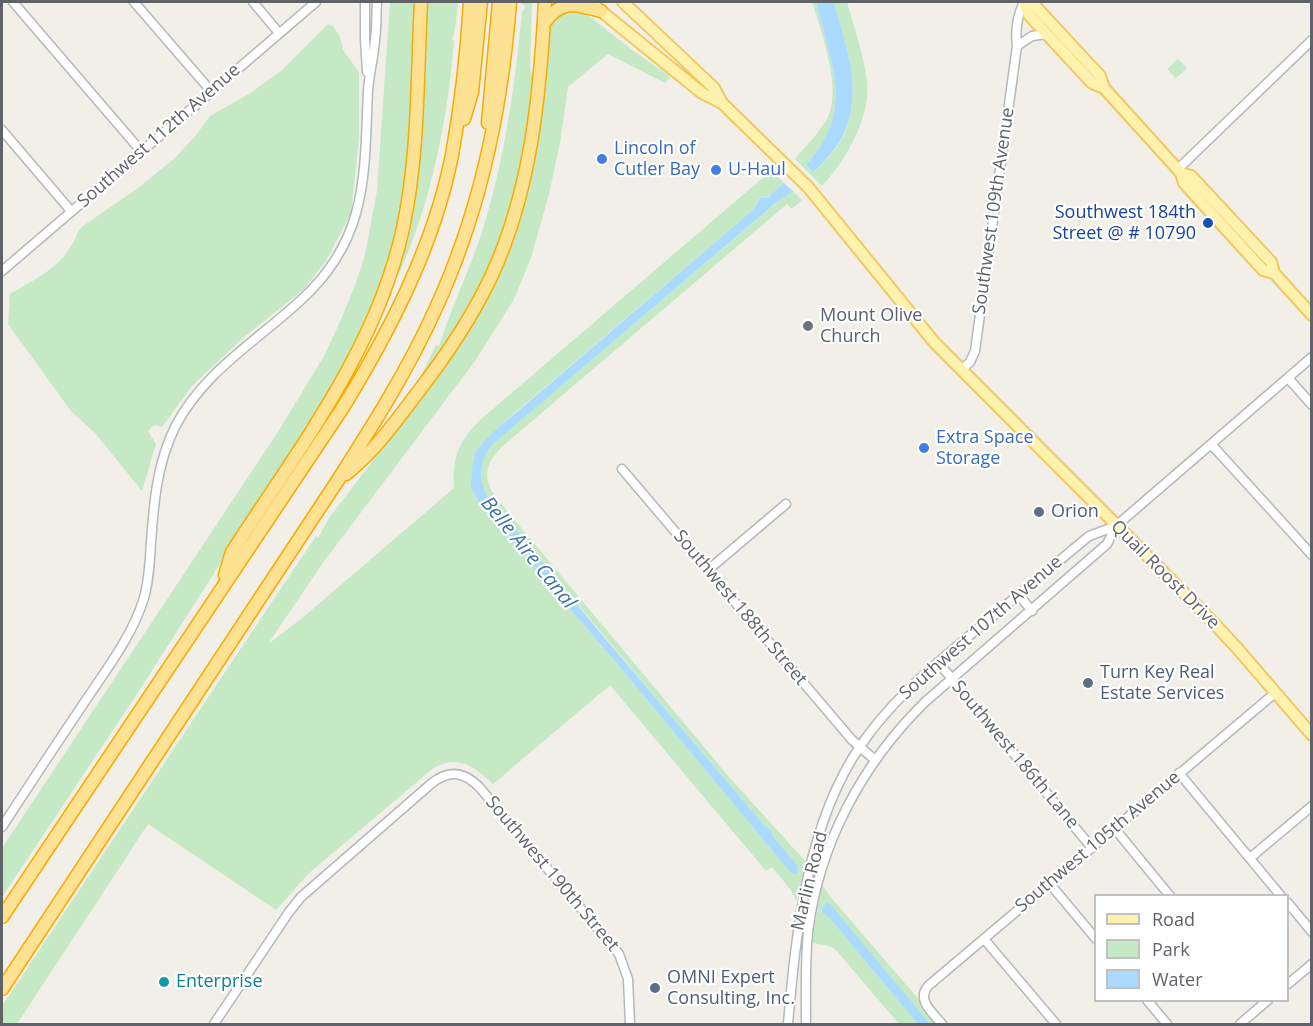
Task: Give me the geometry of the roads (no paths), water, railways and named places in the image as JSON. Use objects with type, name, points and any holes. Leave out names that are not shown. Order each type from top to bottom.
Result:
[{"type":"highway","points":[[221,588],[232,552],[330,399],[363,342],[386,286],[403,228],[412,170],[421,2]]},
{"type":"highway","points":[[451,157],[466,61],[470,2]]},
{"type":"highway","points":[[2,917],[342,409],[379,346],[418,262],[472,92],[481,2]]},
{"type":"highway","points":[[487,155],[489,98],[499,2]]},
{"type":"highway","points":[[2,989],[338,480],[399,381],[436,309],[466,233],[487,155],[503,74],[510,2]]},
{"type":"highway","points":[[338,480],[366,458],[436,369],[462,330],[490,278],[512,222],[526,172],[534,128],[545,2]]},
{"type":"highway","points":[[543,24],[554,8],[567,2],[576,2],[601,10]]},
{"type":"main road","name":"Quail Roost Drive","points":[[589,2],[702,93],[722,103]]},
{"type":"main road","name":"Quail Roost Drive","points":[[623,2],[714,88],[722,103],[816,196],[910,314],[961,370],[1237,648],[1311,735]]},
{"type":"main road","points":[[1024,2],[1029,15],[1092,83],[1104,88]]},
{"type":"main road","points":[[1024,2],[1036,7],[1100,76],[1104,88],[1180,171],[1191,176],[1271,262],[1274,273],[1311,315]]},
{"type":"street","points":[[13,2],[141,151]]},
{"type":"street","points":[[134,2],[211,91]]},
{"type":"street","points":[[253,2],[279,33]]},
{"type":"street","name":"Southwest 112th Avenue","points":[[2,271],[316,2]]},
{"type":"street","points":[[365,2],[368,87]]},
{"type":"street","points":[[2,827],[104,673],[138,612],[148,578],[155,492],[160,465],[182,415],[200,390],[219,370],[312,290],[327,272],[344,243],[356,216],[363,184],[368,87],[375,39],[377,2]]},
{"type":"street","name":"Southwest 109th Avenue","points":[[961,370],[970,362],[975,351],[1017,46],[1015,36],[1018,14],[1024,2]]},
{"type":"street","points":[[1017,46],[1029,37],[1047,34]]},
{"type":"street","points":[[1180,171],[1311,40]]},
{"type":"street","points":[[2,130],[71,211]]},
{"type":"street","name":"Southwest 107th Avenue","points":[[860,746],[890,707],[938,662],[1089,536],[1116,526],[1311,357]]},
{"type":"street","points":[[1287,378],[1311,405]]},
{"type":"street","points":[[1211,444],[1311,555]]},
{"type":"street","name":"Southwest 188th Street","points":[[622,470],[848,735],[875,760]]},
{"type":"street","points":[[708,570],[786,504]]},
{"type":"street","name":"Southwest 107th Avenue","points":[[875,760],[909,719],[1107,544],[1116,526]]},
{"type":"street","points":[[1018,594],[1032,611]]},
{"type":"street","name":"Southwest 186th Lane","points":[[938,662],[1092,848]]},
{"type":"street","name":"Southwest 105th Avenue","points":[[942,1024],[927,1007],[923,994],[928,986],[1275,693]]},
{"type":"street","name":"Marlin Road","points":[[789,1024],[794,950],[806,883],[834,795],[860,746]]},
{"type":"street","name":"Marlin Road","points":[[806,1024],[807,944],[819,878],[841,818],[875,760]]},
{"type":"street","name":"Southwest 190th Street","points":[[214,1024],[289,912],[306,892],[432,783],[444,775],[457,773],[470,778],[480,788],[619,954],[628,980],[630,1024]]},
{"type":"street","points":[[1179,773],[1279,894]]},
{"type":"street","points":[[1250,858],[1311,806]]},
{"type":"street","points":[[1115,829],[1168,894]]},
{"type":"street","points":[[1050,884],[1094,938]]},
{"type":"street","points":[[1289,905],[1311,932]]},
{"type":"street","points":[[984,939],[1056,1024]]},
{"type":"street","points":[[1289,982],[1311,964]]},
{"type":"street","points":[[1149,1002],[1167,1024]]},
{"type":"street","points":[[1240,1024],[1262,1002]]},
{"type":"water","points":[[816,2],[834,2],[847,49],[853,92],[851,113],[844,133],[832,153],[813,172],[806,165],[821,145],[831,125],[835,106],[833,67]]},
{"type":"water","name":"Belle Aire Canal","points":[[784,183],[793,191],[494,443],[485,455],[481,467],[481,479],[485,491],[499,513],[518,532],[765,826],[772,831],[772,835],[798,866],[796,874],[790,872],[619,666],[482,507],[471,487],[474,454],[490,435],[753,210],[760,198],[768,197]]},
{"type":"water","points":[[826,903],[830,904],[930,1024],[918,1024],[822,912]]},
{"type":"place","name":"Lincoln of Cutler Bay","points":[[602,159]]},
{"type":"place","name":"U-Haul","points":[[716,170]]},
{"type":"place","name":"Southwest 184th Street @ # 10790","points":[[1208,223]]},
{"type":"place","name":"Mount Olive Church","points":[[808,326]]},
{"type":"place","name":"Extra Space Storage","points":[[924,448]]},
{"type":"place","name":"Orion","points":[[1039,512]]},
{"type":"place","name":"Turn Key Real Estate Services","points":[[1088,683]]},
{"type":"place","name":"Enterprise","points":[[164,982]]},
{"type":"place","name":"OMNI Expert Consulting, Inc.","points":[[655,988]]}]
